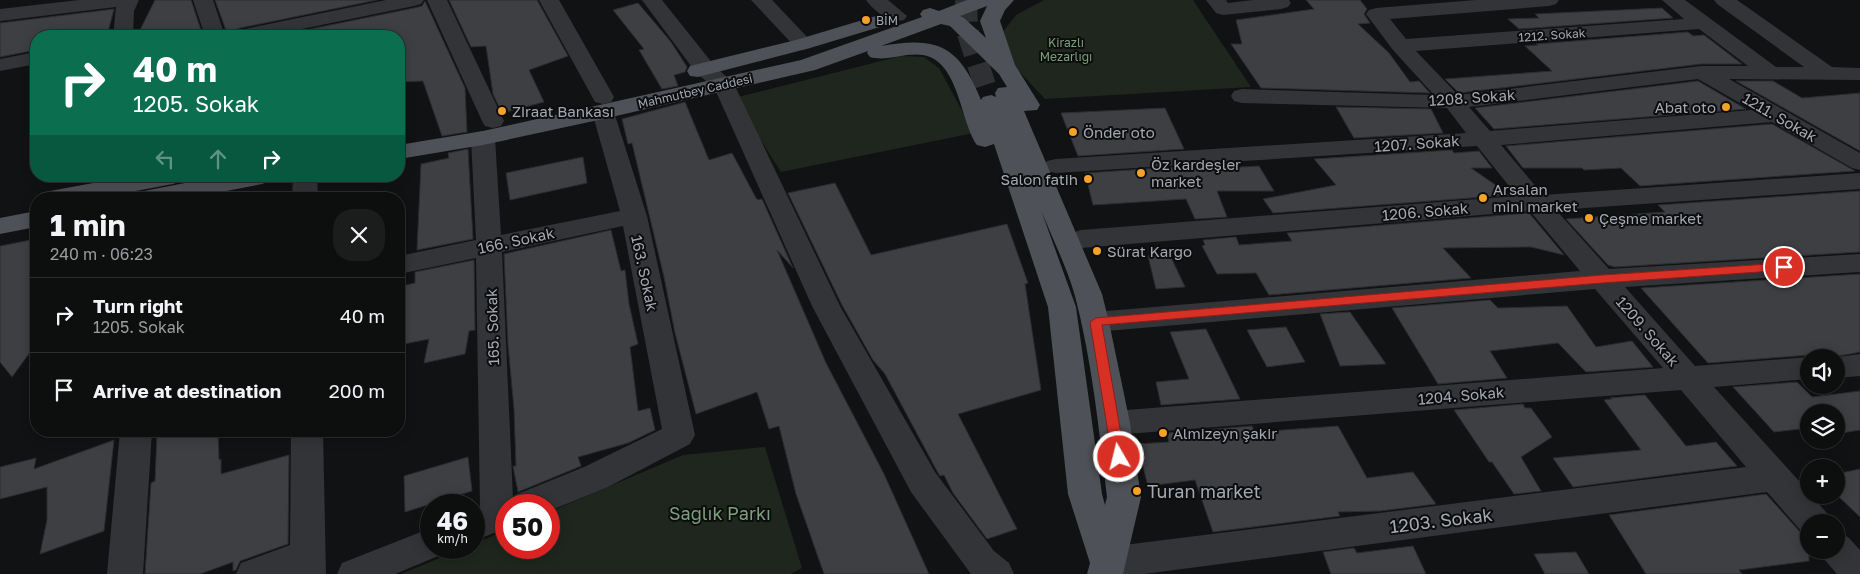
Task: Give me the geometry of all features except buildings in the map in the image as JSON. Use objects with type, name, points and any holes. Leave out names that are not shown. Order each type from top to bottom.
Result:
[{"type":"main road","name":"Mahmutbey Caddesi","points":[[405,150],[910,29],[937,6],[984,0]]},
{"type":"main road","points":[[1004,0],[996,7],[990,21],[1000,86],[1082,308],[1114,423],[1124,497],[1106,569]]},
{"type":"main road","points":[[805,55],[897,16],[937,6],[958,22],[1000,86],[1025,96],[1056,166],[1081,239],[1085,494],[1106,569]]},
{"type":"main road","points":[[805,55],[918,48],[946,58],[955,69],[968,96],[1029,258],[1082,308]]},
{"type":"main road","name":"Mahmutbey Caddesi","points":[[405,136],[488,129]]},
{"type":"main road","points":[[117,192],[209,182]]},
{"type":"main road","points":[[0,208],[30,202]]},
{"type":"main road","points":[[0,226],[30,220]]},
{"type":"street","points":[[0,15],[129,0]]},
{"type":"street","points":[[123,30],[124,11],[129,0]]},
{"type":"street","points":[[203,0],[213,30]]},
{"type":"street","points":[[259,30],[328,8],[414,0]]},
{"type":"street","points":[[436,0],[488,129]]},
{"type":"street","name":"163. Sokak","points":[[549,0],[603,104],[634,216],[679,435],[596,478],[555,494]]},
{"type":"street","points":[[652,0],[714,76],[826,306],[923,482],[982,562],[996,574]]},
{"type":"street","points":[[761,0],[805,55]]},
{"type":"street","points":[[876,0],[897,16]]},
{"type":"street","points":[[1216,0],[1223,9],[1281,3]]},
{"type":"street","points":[[1453,102],[1400,46],[1386,9],[1549,0]]},
{"type":"street","points":[[1672,0],[1770,72],[1860,74]]},
{"type":"street","points":[[1724,0],[1828,74]]},
{"type":"street","points":[[328,8],[334,30]]},
{"type":"street","name":"1212. Sokak","points":[[1400,46],[1704,23]]},
{"type":"street","points":[[0,65],[30,59]]},
{"type":"street","name":"1208. Sokak","points":[[1242,96],[1453,102],[1701,72],[1770,72]]},
{"type":"street","name":"1211. Sokak","points":[[1701,72],[1860,163]]},
{"type":"street","name":"1209. Sokak","points":[[1453,102],[1602,279],[1807,514]]},
{"type":"street","name":"1207. Sokak","points":[[1056,166],[1483,139],[1777,115]]},
{"type":"street","name":"165. Sokak","points":[[488,129],[489,246],[500,494]]},
{"type":"street","name":"1206. Sokak","points":[[1081,239],[1536,202],[1860,181]]},
{"type":"street","name":"166. Sokak","points":[[405,264],[634,216]]},
{"type":"street","points":[[1082,308],[1860,263]]},
{"type":"street","points":[[1845,366],[1860,365]]},
{"type":"street","name":"1204. Sokak","points":[[1114,423],[1800,369]]},
{"type":"street","points":[[125,574],[136,437]]},
{"type":"street","points":[[254,574],[308,564],[307,437]]},
{"type":"street","name":"1203. Sokak","points":[[1106,569],[1775,477]]},
{"type":"street","points":[[355,574],[420,548]]},
{"type":"street","points":[[1845,558],[1859,574]]},
{"type":"green space","name":"Kirazlı Mezarlığı","points":[[1044,0],[1193,0],[1251,87],[1045,99],[1015,67],[1002,33],[1016,15]]},
{"type":"green space","points":[[901,56],[924,57],[939,68],[974,133],[781,172],[734,98]]},
{"type":"green space","name":"Sağlık Parkı","points":[[765,447],[802,568],[791,574],[401,574],[437,559],[485,559],[485,539],[495,535],[495,559],[560,559],[560,507],[683,455]]},
{"type":"tunnel","points":[[966,0],[967,30],[988,95]]},
{"type":"place","name":"BİM","points":[[866,20]]},
{"type":"place","name":"Abat oto","points":[[1726,107]]},
{"type":"place","name":"Ziraat Bankası","points":[[502,111]]},
{"type":"place","name":"Önder oto","points":[[1073,132]]},
{"type":"place","name":"Öz kardeşler market","points":[[1141,173]]},
{"type":"place","name":"Salon fatih","points":[[1088,179]]},
{"type":"place","name":"Arsalan mini market","points":[[1483,198]]},
{"type":"place","name":"Çeşme market","points":[[1589,218]]},
{"type":"place","name":"Sürat Kargo","points":[[1097,251]]},
{"type":"place","name":"Almizeyn şakir","points":[[1163,433]]},
{"type":"place","name":"Turan market","points":[[1137,491]]},
{"type":"route","points":[[1119,457],[1096,322],[1602,279],[1784,267]]}]
